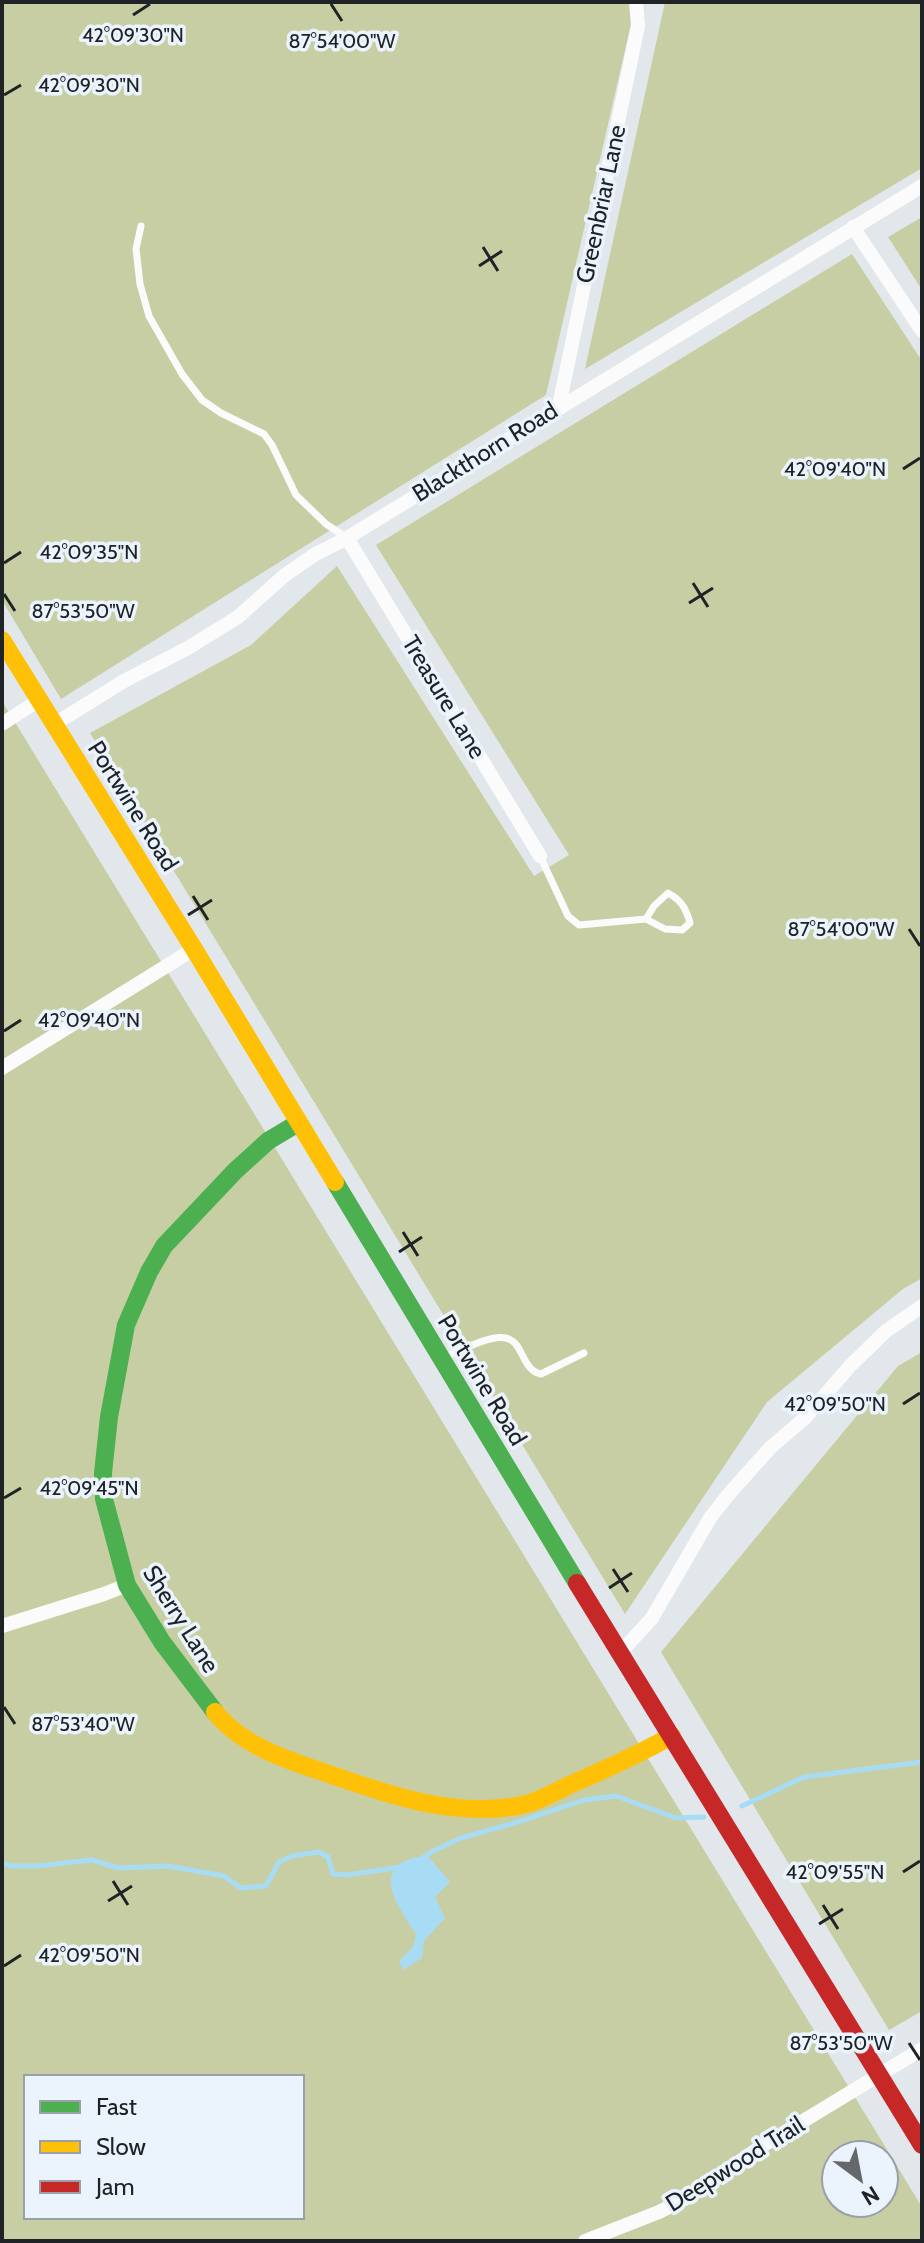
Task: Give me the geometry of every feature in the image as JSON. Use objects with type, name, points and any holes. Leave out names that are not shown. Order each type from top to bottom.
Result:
[{"type":"street","name":"Greenbriar Lane","points":[[559,406],[638,26],[636,2]]},
{"type":"street","name":"Blackthorn Road","points":[[53,725],[238,617],[285,575],[314,555],[347,538],[922,186]]},
{"type":"street","points":[[853,227],[922,331]]},
{"type":"street","name":"Treasure Lane","points":[[347,538],[540,856]]},
{"type":"street","name":"Portwine Road","points":[[2,640],[194,949],[922,2145]]},
{"type":"street","points":[[2,724],[39,700]]},
{"type":"street","points":[[2,1068],[194,949]]},
{"type":"street","name":"Sherry Lane","points":[[298,1123],[268,1141],[235,1171],[164,1246],[126,1325],[109,1417],[103,1473],[104,1499],[127,1585],[180,1668],[219,1717],[237,1734],[290,1761],[410,1800],[488,1809],[527,1804],[625,1761],[672,1736]]},
{"type":"street","points":[[620,1653],[652,1618],[710,1518],[728,1495],[771,1447],[805,1418],[850,1366],[886,1331],[922,1306]]},
{"type":"street","points":[[2,1626],[127,1585]]},
{"type":"street","name":"Deepwood Trail","points":[[585,2241],[659,2212],[690,2196],[762,2146],[922,2049]]},
{"type":"lane","points":[[141,226],[136,249],[140,284],[149,316],[182,374],[202,400],[264,434],[296,495],[326,524],[347,538]]},
{"type":"lane","points":[[540,856],[568,916],[579,925],[646,919],[665,929],[682,930],[690,923],[679,899],[668,893],[646,919]]},
{"type":"lane","points":[[441,1359],[495,1337],[512,1341],[529,1368],[541,1374],[584,1353]]},
{"type":"green space","points":[[2,2],[636,2],[546,395],[61,699],[2,600]]},
{"type":"green space","points":[[665,2],[922,2],[922,168],[585,369]]},
{"type":"green space","points":[[922,217],[922,290],[888,237]]},
{"type":"green space","points":[[852,254],[922,361],[922,1278],[903,1289],[767,1402],[625,1614],[90,733],[251,645],[337,566],[534,876],[569,855],[376,545]]},
{"type":"green space","points":[[2,701],[880,2139],[820,2139],[820,2219],[900,2219],[900,2171],[922,2207],[922,2241],[2,2241]]},
{"type":"green space","points":[[922,1352],[922,2011],[889,2030],[661,1652],[898,1366]]},
{"type":"water","points":[[427,1855],[450,1882],[435,1897],[445,1918],[424,1941],[422,1958],[403,1970],[399,1961],[413,1947],[416,1934],[394,1897],[391,1877],[403,1862]]},
{"type":"waterway","points":[[742,1806],[804,1777],[922,1762]]},
{"type":"waterway","points":[[421,1859],[461,1838],[584,1800],[616,1796],[676,1818],[704,1817]]},
{"type":"waterway","points":[[2,1863],[37,1866],[92,1860],[118,1868],[168,1866],[224,1876],[241,1888],[266,1886],[279,1862],[292,1856],[319,1852],[328,1857],[333,1874],[347,1875],[401,1867]]},
{"type":"traffic: fast","points":[[215,1712],[162,1642],[127,1585],[104,1499],[103,1473],[109,1417],[126,1325],[164,1246],[235,1171],[268,1141],[298,1123]]},
{"type":"traffic: fast","points":[[335,1182],[577,1583]]},
{"type":"traffic: slow","points":[[2,640],[335,1182]]},
{"type":"traffic: slow","points":[[215,1712],[252,1743],[296,1763],[398,1796],[473,1809],[497,1809],[534,1802],[672,1736]]},
{"type":"traffic: jam","points":[[577,1583],[922,2145]]}]
